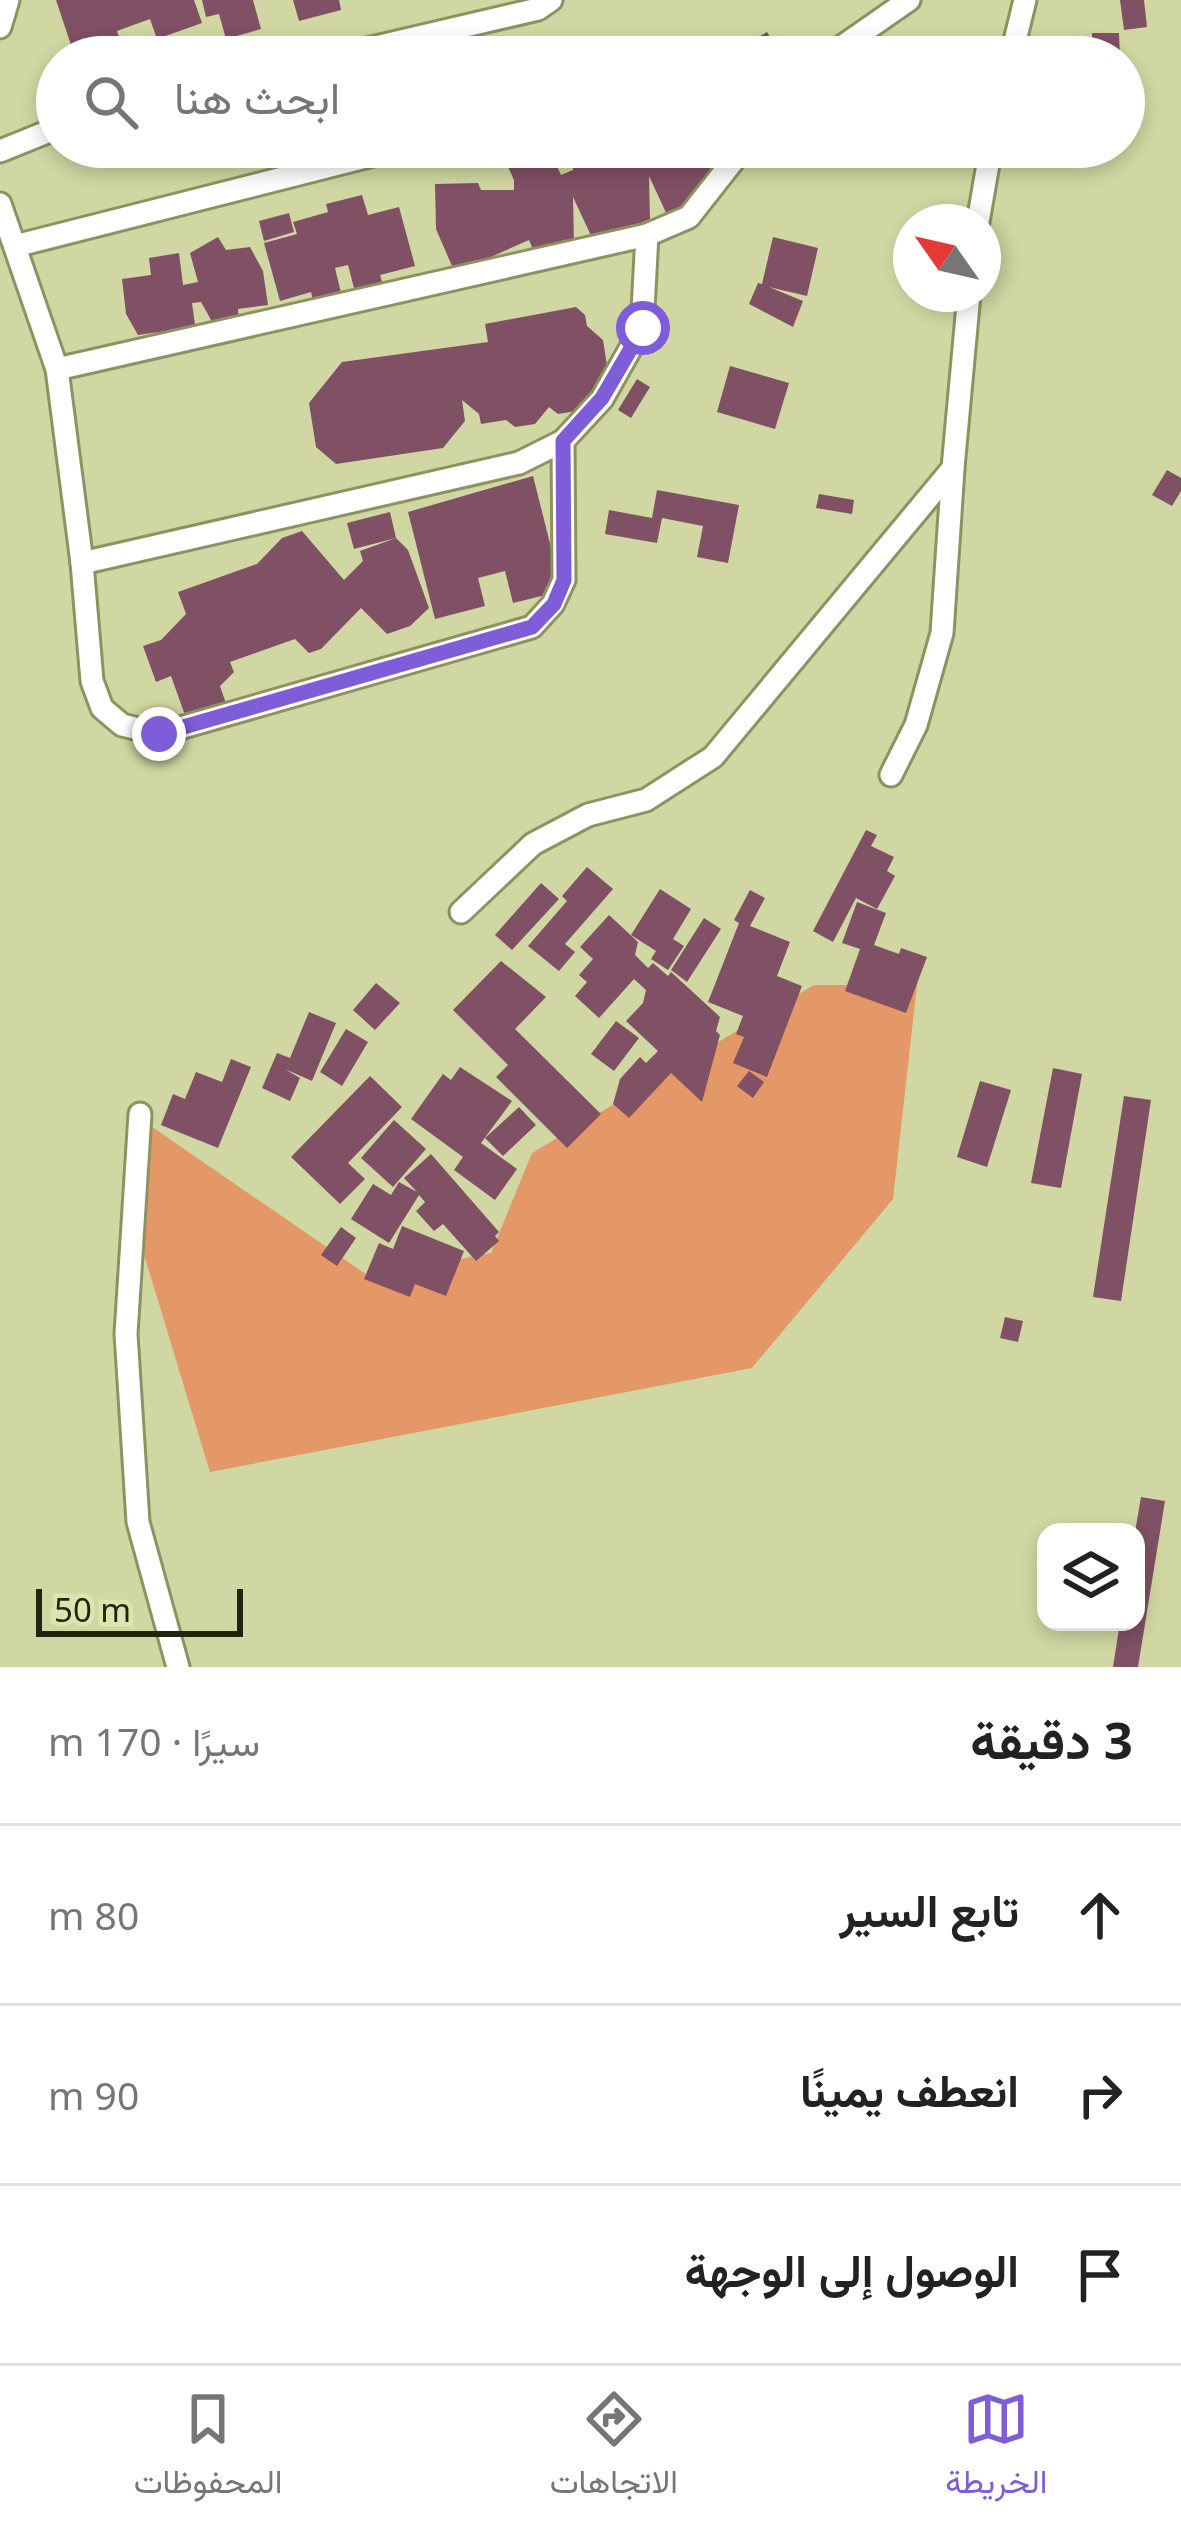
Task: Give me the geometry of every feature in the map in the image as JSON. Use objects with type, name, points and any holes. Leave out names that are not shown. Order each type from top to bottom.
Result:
[{"type":"street","points":[[0,27],[8,0]]},
{"type":"street","points":[[422,36],[538,9],[551,0]]},
{"type":"street","points":[[857,36],[909,0]]},
{"type":"street","points":[[1016,36],[1025,0]]},
{"type":"street","points":[[0,151],[36,136]]},
{"type":"street","points":[[15,246],[322,168]]},
{"type":"street","points":[[56,370],[647,235],[689,218],[728,168]]},
{"type":"street","points":[[981,204],[987,168]]},
{"type":"street","points":[[0,204],[56,370],[82,563],[92,681],[102,708],[122,725],[159,734],[532,627],[554,604],[564,580],[563,441]]},
{"type":"street","points":[[82,563],[519,463],[563,441],[602,398],[643,328],[647,235]]},
{"type":"street","points":[[891,775],[916,725],[942,633],[967,312]]},
{"type":"street","points":[[460,912],[533,844],[588,815],[646,800],[712,757],[953,468]]},
{"type":"street","points":[[140,1114],[126,1334],[138,1522],[178,1667]]},
{"type":"shaded area","points":[[814,985],[917,985],[893,1199],[752,1368],[210,1472],[142,1248],[145,1122],[370,1277],[491,1253],[532,1153]]},
{"type":"building","points":[[56,0],[194,0],[202,23],[165,36],[156,36],[150,19],[117,31],[119,36],[68,36]]},
{"type":"building","points":[[202,0],[253,0],[261,29],[225,36],[219,14],[206,17]]},
{"type":"building","points":[[293,0],[339,0],[341,10],[299,21]]},
{"type":"building","points":[[1120,0],[1144,0],[1147,27],[1124,30]]},
{"type":"building","points":[[509,168],[558,168],[561,175],[573,168],[710,168],[703,196],[668,217],[649,176],[650,219],[594,242],[573,197],[574,245],[533,249],[529,240],[455,273],[436,229],[435,184],[478,183],[481,190],[514,190]]},
{"type":"building","points":[[362,195],[368,215],[399,207],[415,266],[380,275],[383,285],[355,292],[348,265],[335,268],[342,297],[314,304],[311,292],[280,301],[264,243],[297,234],[293,222],[328,212],[326,204]]},
{"type":"building","points":[[289,213],[294,232],[264,241],[259,221]]},
{"type":"building","points":[[218,237],[226,250],[250,247],[263,271],[268,305],[238,309],[239,323],[215,327],[201,302],[192,303],[196,332],[172,341],[166,331],[138,335],[126,314],[122,279],[151,275],[149,258],[179,253],[183,285],[198,282],[190,253]]},
{"type":"building","points":[[773,237],[818,248],[807,296],[769,287],[803,301],[793,327],[749,304],[758,283],[762,284]]},
{"type":"building","points":[[576,307],[603,340],[610,384],[595,408],[558,414],[549,407],[535,424],[515,427],[506,420],[481,424],[479,414],[462,400],[465,421],[443,448],[336,464],[316,447],[309,403],[342,362],[488,342],[485,324]]},
{"type":"building","points":[[730,366],[789,383],[775,429],[717,412]]},
{"type":"building","points":[[637,379],[650,387],[631,418],[618,410]]},
{"type":"building","points":[[1167,470],[1181,478],[1181,491],[1172,506],[1152,495]]},
{"type":"building","points":[[533,476],[562,591],[513,603],[505,571],[478,578],[485,606],[435,619],[408,512]]},
{"type":"building","points":[[657,490],[739,505],[728,563],[697,557],[703,526],[662,518],[657,543],[605,534],[609,510],[652,518]]},
{"type":"building","points":[[819,494],[854,500],[852,514],[816,508]]},
{"type":"building","points":[[390,512],[396,538],[354,549],[347,523]]},
{"type":"building","points":[[302,531],[344,580],[363,561],[360,551],[396,538],[408,550],[429,608],[410,626],[387,634],[361,608],[321,649],[309,653],[295,639],[230,662],[234,672],[220,686],[231,718],[191,732],[171,676],[156,682],[143,646],[161,640],[186,614],[178,592],[257,564],[282,538]]},
{"type":"building","points":[[866,830],[877,835],[871,846],[894,857],[887,871],[895,876],[877,909],[856,898],[833,942],[813,931]]},
{"type":"building","points":[[587,867],[613,889],[565,944],[575,952],[559,971],[528,946],[567,901],[562,896]]},
{"type":"building","points":[[541,883],[559,899],[512,950],[495,935]]},
{"type":"building","points":[[660,889],[691,909],[673,939],[684,946],[668,970],[651,959],[656,951],[631,935]]},
{"type":"building","points":[[750,890],[765,898],[750,926],[790,942],[777,976],[802,986],[767,1077],[733,1063],[744,1037],[736,1034],[743,1016],[708,1002],[739,923],[734,920]]},
{"type":"building","points":[[857,902],[886,913],[874,945],[927,957],[906,1013],[845,991],[860,949],[842,943]]},
{"type":"building","points":[[609,915],[638,942],[635,955],[648,968],[653,963],[668,976],[671,972],[720,1017],[716,1031],[720,1035],[702,1102],[671,1073],[629,1118],[613,1104],[620,1079],[640,1057],[646,1063],[658,1051],[626,1021],[643,1003],[646,990],[634,979],[599,1018],[575,996],[587,982],[579,975],[593,959],[580,947]]},
{"type":"building","points":[[704,918],[721,929],[687,982],[671,970]]},
{"type":"building","points":[[501,961],[546,997],[515,1029],[601,1114],[567,1148],[496,1077],[508,1065],[453,1010]]},
{"type":"building","points":[[376,983],[400,1003],[375,1030],[353,1010]]},
{"type":"building","points":[[309,1012],[336,1023],[312,1081],[285,1069],[300,1078],[290,1101],[262,1088],[277,1053],[290,1058]]},
{"type":"building","points":[[616,1021],[639,1038],[614,1071],[591,1054]]},
{"type":"building","points":[[346,1029],[368,1042],[342,1086],[320,1072]]},
{"type":"building","points":[[231,1059],[251,1067],[218,1148],[161,1125],[173,1094],[185,1099],[196,1072],[222,1082]]},
{"type":"building","points":[[460,1067],[512,1101],[481,1143],[517,1169],[495,1200],[454,1170],[463,1157],[411,1119],[443,1074],[451,1080]]},
{"type":"building","points":[[1053,1068],[1082,1074],[1061,1188],[1031,1183]]},
{"type":"building","points":[[749,1071],[764,1082],[753,1098],[737,1086]]},
{"type":"building","points":[[370,1076],[402,1107],[348,1163],[365,1179],[340,1204],[291,1157]]},
{"type":"building","points":[[980,1081],[1011,1090],[987,1167],[957,1157]]},
{"type":"building","points":[[1124,1096],[1151,1100],[1121,1301],[1093,1297]]},
{"type":"building","points":[[519,1107],[536,1125],[503,1156],[485,1138]]},
{"type":"building","points":[[394,1120],[426,1149],[393,1187],[361,1158]]},
{"type":"building","points":[[431,1154],[499,1232],[495,1236],[499,1241],[476,1261],[443,1224],[434,1231],[416,1211],[425,1202],[419,1195],[389,1243],[351,1219],[373,1184],[391,1195],[399,1182],[417,1192],[404,1178]]},
{"type":"building","points":[[402,1226],[464,1251],[446,1296],[415,1284],[410,1297],[364,1279],[379,1243],[393,1249]]},
{"type":"building","points":[[341,1227],[356,1238],[337,1266],[321,1255]]},
{"type":"building","points":[[1005,1317],[1023,1321],[1018,1342],[1000,1338]]},
{"type":"building","points":[[1141,1497],[1165,1501],[1145,1624],[1145,1523],[1137,1523]]},
{"type":"building","points":[[1119,1631],[1144,1631],[1138,1667],[1113,1667]]},
{"type":"route","points":[[159,734],[532,627],[554,604],[564,580],[563,441],[602,398],[643,328]]}]
